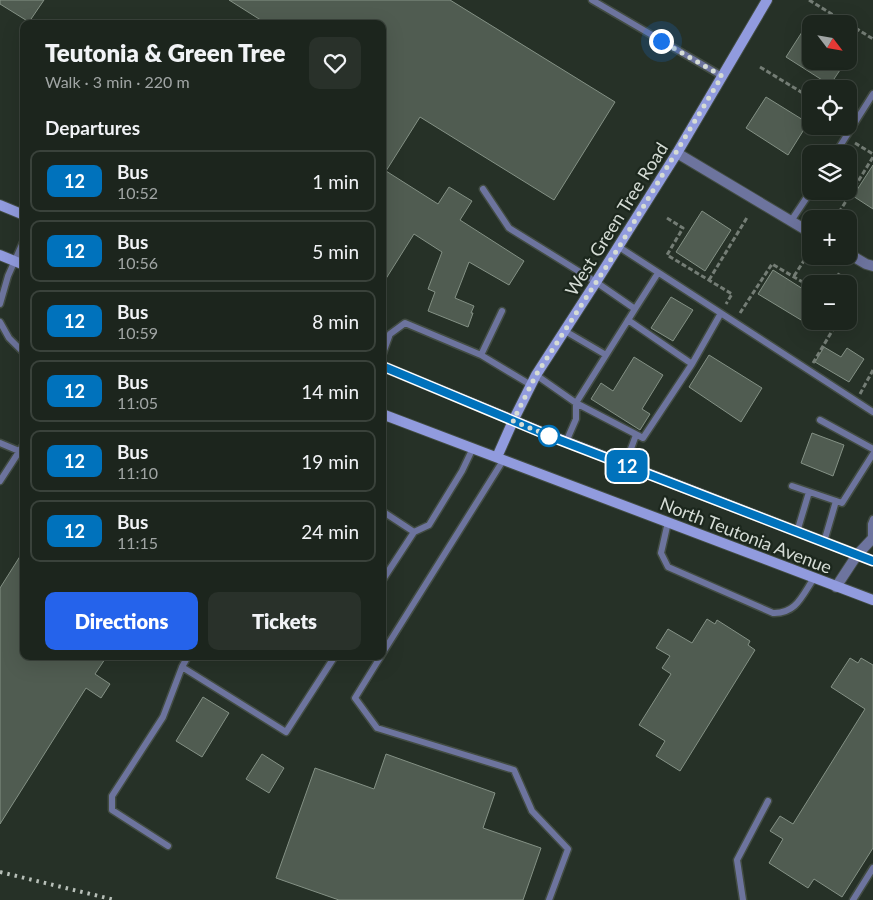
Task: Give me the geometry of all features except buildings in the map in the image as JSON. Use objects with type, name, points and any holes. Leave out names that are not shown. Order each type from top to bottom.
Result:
[{"type":"main road","name":"West Green Tree Road","points":[[500,458],[513,421],[536,375],[677,153],[767,0]]},
{"type":"main road","points":[[0,205],[20,213]]},
{"type":"main road","points":[[0,255],[19,263]]},
{"type":"main road","name":"North Teutonia Avenue","points":[[386,368],[513,421],[873,561]]},
{"type":"main road","name":"North Teutonia Avenue","points":[[386,416],[873,600]]},
{"type":"street","points":[[677,153],[802,228]]},
{"type":"street","points":[[857,258],[873,266]]},
{"type":"street","name":"North Teutonia Avenue","points":[[856,555],[872,539]]},
{"type":"street","points":[[836,587],[856,555]]},
{"type":"lane","points":[[592,0],[722,76]]},
{"type":"lane","points":[[841,145],[873,94]]},
{"type":"lane","points":[[483,189],[509,228],[596,282],[634,309]]},
{"type":"lane","points":[[791,222],[805,200]]},
{"type":"lane","points":[[619,247],[873,412]]},
{"type":"lane","points":[[0,304],[8,276],[19,263]]},
{"type":"lane","points":[[566,442],[576,419],[576,403],[658,273]]},
{"type":"lane","points":[[481,355],[502,311]]},
{"type":"lane","points":[[536,375],[576,403],[643,438],[692,364],[721,313]]},
{"type":"lane","points":[[628,320],[692,364]]},
{"type":"lane","points":[[386,345],[390,334],[405,323],[481,355],[531,385]]},
{"type":"lane","points":[[1,325],[9,338],[20,349]]},
{"type":"lane","points":[[565,331],[606,356]]},
{"type":"lane","points":[[820,420],[873,449]]},
{"type":"lane","points":[[626,465],[636,435]]},
{"type":"lane","points":[[0,443],[19,451],[0,481]]},
{"type":"lane","points":[[386,575],[414,532],[429,525],[462,471],[472,448]]},
{"type":"lane","points":[[792,486],[842,503],[873,454]]},
{"type":"lane","points":[[386,648],[500,458]]},
{"type":"lane","points":[[797,532],[809,492]]},
{"type":"lane","points":[[824,542],[836,501]]},
{"type":"lane","points":[[386,514],[414,532]]},
{"type":"lane","points":[[872,539],[871,524],[873,519]]},
{"type":"lane","points":[[668,522],[660,552],[668,567],[773,613],[790,610],[796,605],[814,578]]},
{"type":"lane","points":[[168,846],[112,810],[112,796],[163,717],[186,660]]},
{"type":"lane","points":[[182,667],[286,732],[332,660]]},
{"type":"lane","points":[[379,660],[355,698],[377,728],[514,770],[532,811],[568,849],[550,900]]},
{"type":"lane","points":[[743,900],[737,860],[768,801]]},
{"type":"lane","points":[[852,900],[873,868]]},
{"type":"path","points":[[809,0],[833,15]]},
{"type":"path","points":[[858,30],[872,38],[873,32]]},
{"type":"path","points":[[760,67],[802,93]]},
{"type":"path","points":[[840,210],[873,155],[846,137]]},
{"type":"path","points":[[709,280],[748,216]]},
{"type":"path","points":[[667,218],[682,228],[667,255],[732,294],[721,313]]},
{"type":"path","points":[[735,322],[772,264],[802,281]]},
{"type":"path","points":[[794,276],[802,264]]},
{"type":"path","points":[[808,370],[832,330]]},
{"type":"path","points":[[856,401],[873,370]]},
{"type":"railway","points":[[0,872],[115,900]]},
{"type":"bus line","name":"12","points":[[386,368],[552,437],[873,561]]},
{"type":"route","points":[[549,436],[552,437],[513,421],[523,399],[536,375],[677,153],[722,76],[661,41]]}]
